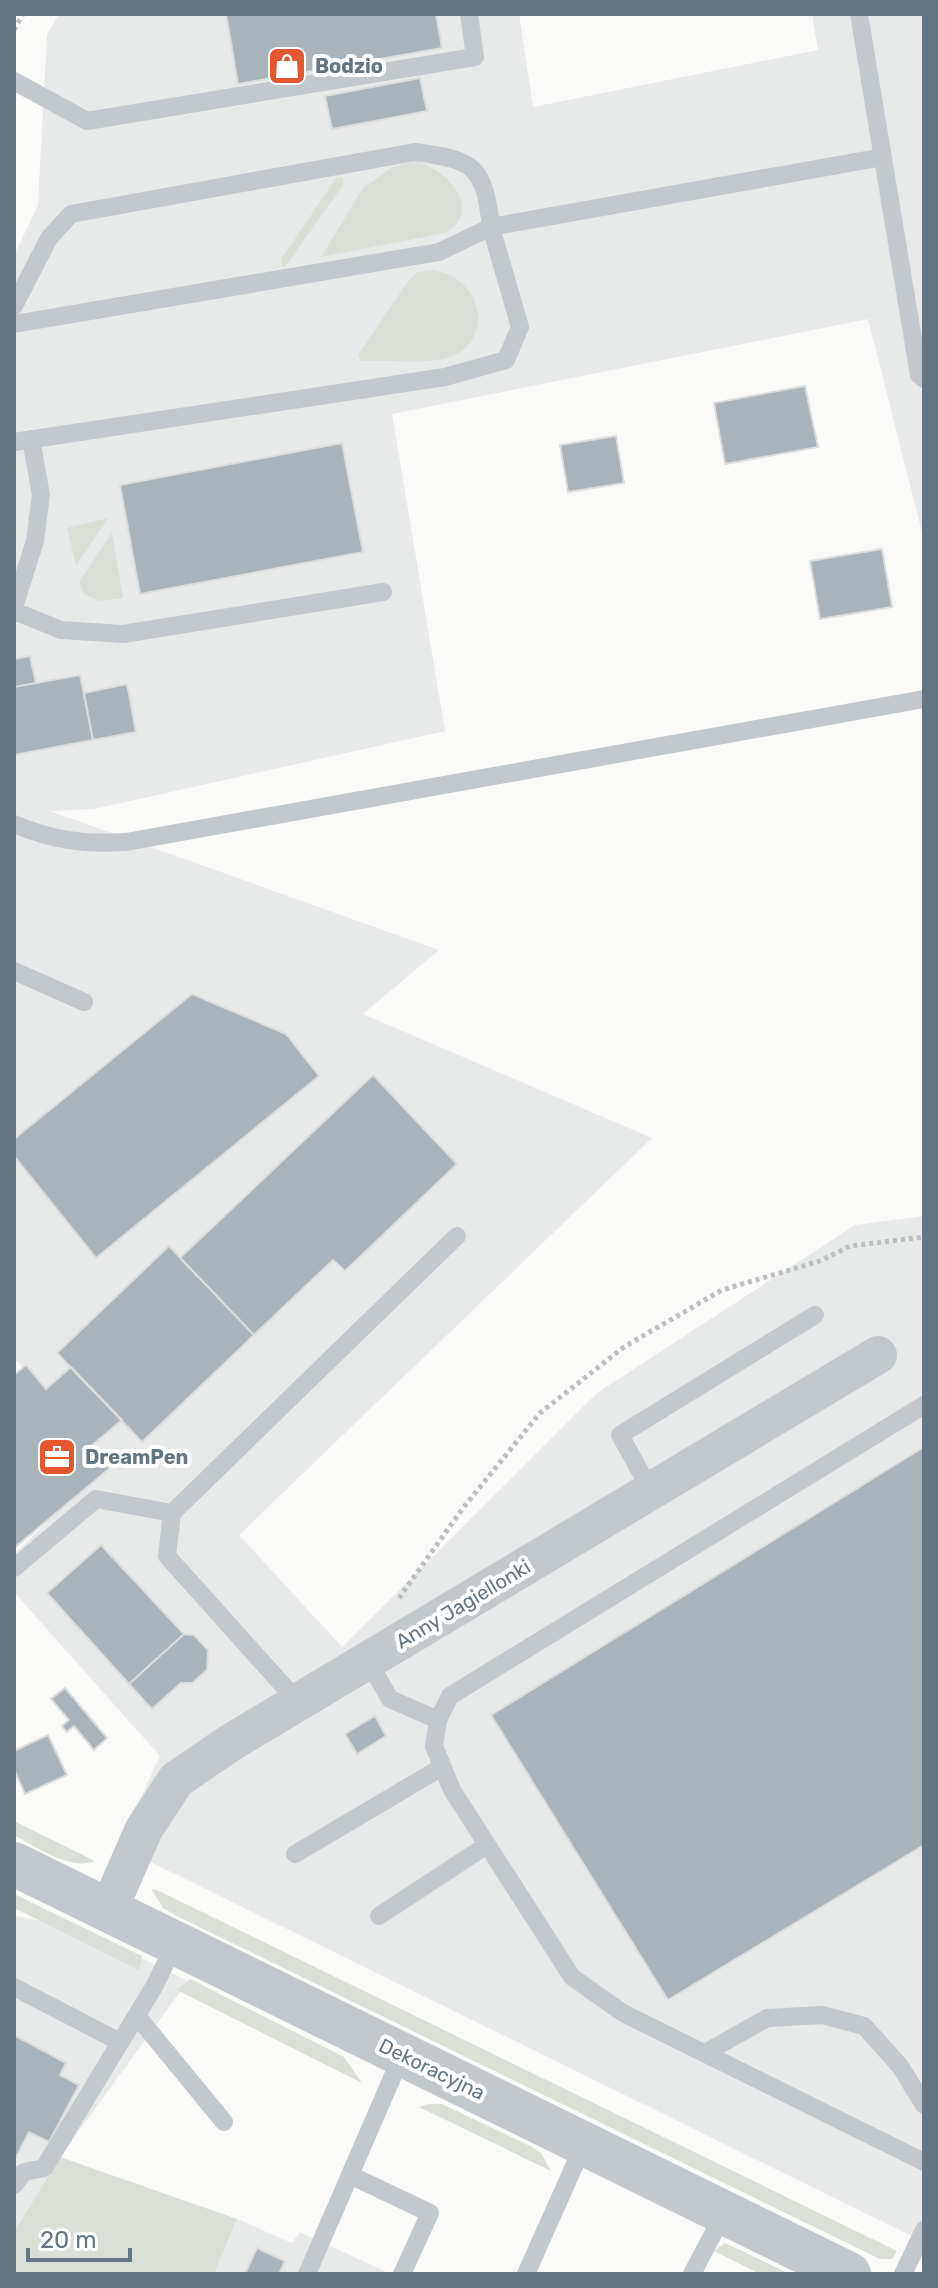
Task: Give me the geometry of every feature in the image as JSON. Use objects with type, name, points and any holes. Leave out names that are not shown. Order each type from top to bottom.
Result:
[{"type":"street","name":"Anny Jagiellonki","points":[[108,1911],[144,1829],[176,1780],[298,1702],[878,1355]]},
{"type":"street","name":"Dekoracyjna","points":[[14,1864],[849,2274]]},
{"type":"lane","points":[[14,81],[87,121],[475,57],[469,14]]},
{"type":"lane","points":[[859,14],[919,375],[924,379]]},
{"type":"lane","points":[[14,306],[49,238],[71,214],[415,152],[458,158],[486,185],[491,227],[520,327],[506,360],[445,377],[23,441],[41,495],[35,541],[14,609],[61,630],[123,634],[383,592]]},
{"type":"lane","points":[[14,324],[439,252],[491,227],[883,157]]},
{"type":"lane","points":[[14,824],[57,840],[91,845],[126,842],[924,699]]},
{"type":"lane","points":[[14,971],[84,1002]]},
{"type":"lane","points":[[298,1702],[167,1556],[172,1513],[457,1236]]},
{"type":"lane","points":[[651,1491],[620,1435],[815,1315]]},
{"type":"lane","points":[[924,1405],[450,1696],[438,1720],[434,1746],[452,1790],[572,1977],[623,2013],[924,2162]]},
{"type":"lane","points":[[14,1568],[96,1499],[172,1513]]},
{"type":"lane","points":[[368,1661],[390,1699],[438,1720]]},
{"type":"lane","points":[[295,1854],[442,1767]]},
{"type":"lane","points":[[379,1916],[487,1845]]},
{"type":"lane","points":[[14,2185],[24,2172],[44,2168],[137,2016],[175,1943]]},
{"type":"lane","points":[[14,1987],[120,2042]]},
{"type":"lane","points":[[705,2053],[767,2018],[822,2015],[864,2026],[900,2066],[924,2105]]},
{"type":"lane","points":[[137,2016],[224,2122]]},
{"type":"lane","points":[[307,2274],[402,2055]]},
{"type":"lane","points":[[526,2274],[584,2144]]},
{"type":"lane","points":[[350,2175],[430,2213],[402,2274]]},
{"type":"lane","points":[[692,2274],[724,2213]]},
{"type":"lane","points":[[903,2274],[924,2230]]},
{"type":"path","points":[[14,30],[23,14]]},
{"type":"path","points":[[394,1608],[463,1508],[540,1413],[624,1347],[722,1290],[820,1261],[850,1246],[924,1237]]},
{"type":"shaded area","points":[[59,14],[519,14],[533,107],[818,50],[812,14],[924,14],[924,540],[868,319],[392,414],[445,731],[94,809],[50,811],[439,950],[363,1014],[652,1138],[239,1535],[342,1647],[597,1393],[855,1225],[924,1216],[924,2242],[118,1846],[160,1756],[14,1592],[14,1554],[110,1462],[14,1358],[14,256],[38,205],[47,35]]},
{"type":"shaded area","points":[[416,161],[439,173],[457,191],[462,202],[462,213],[457,223],[445,233],[321,257],[363,188],[393,167]]},
{"type":"shaded area","points":[[336,178],[343,178],[343,185],[285,267],[282,266],[282,258]]},
{"type":"shaded area","points":[[433,270],[451,276],[465,286],[474,299],[478,314],[477,328],[471,341],[459,352],[443,359],[362,361],[358,355],[409,280],[418,272]]},
{"type":"shaded area","points":[[108,518],[76,565],[67,528]]},
{"type":"shaded area","points":[[112,533],[123,598],[100,601],[84,594],[79,582]]},
{"type":"shaded area","points":[[14,1821],[95,1861],[75,1863],[43,1851],[14,1835]]},
{"type":"shaded area","points":[[151,1889],[897,2251],[892,2259],[880,2259],[177,1916],[163,1908]]},
{"type":"shaded area","points":[[14,1894],[142,1956],[139,1970],[14,1908]]},
{"type":"shaded area","points":[[14,1916],[79,1927],[188,1981],[60,2157],[14,2232]]},
{"type":"shaded area","points":[[190,1979],[344,2057],[362,2083],[177,1990]]},
{"type":"shaded area","points":[[442,2104],[532,2147],[541,2153],[551,2171],[419,2107]]},
{"type":"shaded area","points":[[60,2157],[237,2219],[214,2274],[14,2274],[14,2232]]},
{"type":"shaded area","points":[[237,2219],[292,2243],[300,2232],[391,2274],[214,2274]]},
{"type":"shaded area","points":[[725,2243],[790,2274],[760,2274],[714,2251]]},
{"type":"building","name":"Bodzio","points":[[226,14],[436,14],[442,48],[238,84]]},
{"type":"building","points":[[420,78],[427,111],[332,129],[325,96]]},
{"type":"building","points":[[805,386],[818,447],[725,464],[714,403]]},
{"type":"building","points":[[616,436],[624,483],[568,492],[560,445]]},
{"type":"building","points":[[342,443],[363,552],[140,594],[120,485]]},
{"type":"building","points":[[882,549],[892,607],[820,619],[810,561]]},
{"type":"building","points":[[30,656],[36,683],[14,687],[14,659]]},
{"type":"building","points":[[80,675],[93,740],[14,755],[14,687]]},
{"type":"building","points":[[127,684],[136,732],[93,740],[84,693]]},
{"type":"building","points":[[192,994],[286,1034],[319,1076],[96,1258],[14,1156],[14,1139]]},
{"type":"building","points":[[373,1075],[457,1164],[345,1271],[333,1260],[254,1335],[180,1258]]},
{"type":"building","points":[[169,1246],[254,1335],[142,1442],[57,1353]]},
{"type":"building","name":"DreamPen","points":[[26,1365],[46,1389],[71,1367],[122,1420],[91,1446],[110,1468],[14,1548],[14,1375]]},
{"type":"building","points":[[924,1447],[924,1845],[668,2000],[491,1715]]},
{"type":"building","points":[[101,1545],[184,1634],[129,1684],[47,1593]]},
{"type":"building","points":[[184,1634],[194,1635],[208,1650],[207,1670],[192,1683],[181,1683],[152,1709],[129,1684]]},
{"type":"building","points":[[65,1688],[107,1738],[94,1750],[74,1726],[67,1732],[62,1726],[69,1720],[51,1699]]},
{"type":"building","points":[[375,1716],[386,1736],[357,1754],[345,1734]]},
{"type":"building","points":[[48,1735],[67,1775],[25,1794],[14,1769],[14,1751]]},
{"type":"building","points":[[14,2035],[66,2063],[60,2075],[79,2085],[49,2142],[29,2132],[14,2161]]},
{"type":"building","points":[[257,2248],[285,2261],[279,2274],[245,2274]]},
{"type":"place","name":"Bodzio","points":[[287,66]]},
{"type":"place","name":"DreamPen","points":[[57,1457]]}]
